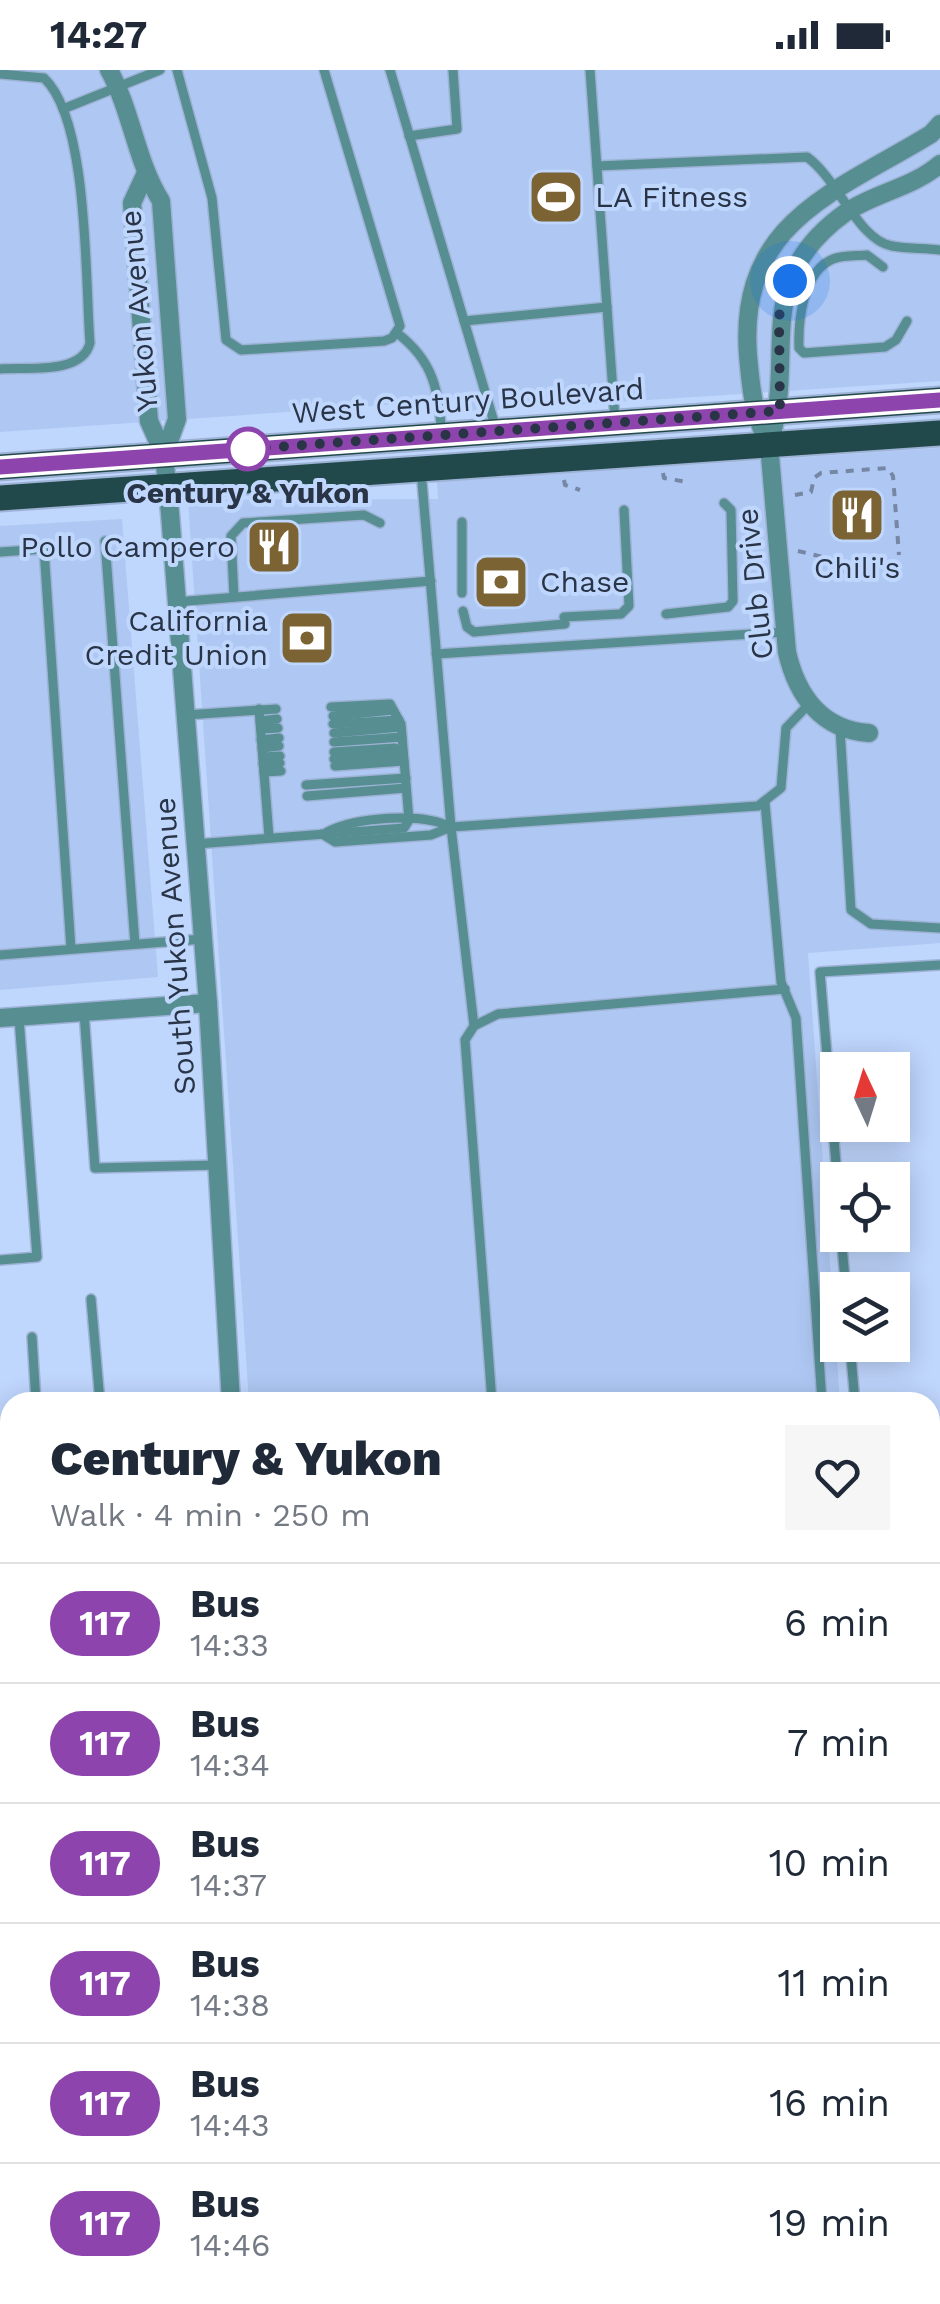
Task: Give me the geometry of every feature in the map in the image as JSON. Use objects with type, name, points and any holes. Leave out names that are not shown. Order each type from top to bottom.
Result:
[{"type":"main road","name":"West Century Boulevard","points":[[0,467],[940,400]]},
{"type":"main road","name":"West Century Boulevard","points":[[0,498],[940,432]]},
{"type":"street","name":"Yukon Avenue","points":[[109,70],[119,88],[145,175],[161,201],[178,420],[164,455]]},
{"type":"street","name":"Club Drive","points":[[840,728],[810,703],[792,674],[769,444],[752,412],[746,330],[749,295],[762,261],[782,232],[838,186],[907,149],[940,124]]},
{"type":"street","name":"Club Drive","points":[[769,444],[780,411],[779,316],[790,281],[814,238],[852,209],[927,175],[940,164]]},
{"type":"street","name":"Yukon Avenue","points":[[145,175],[132,204],[149,422],[164,455]]},
{"type":"street","name":"South Yukon Avenue","points":[[164,455],[204,940],[231,1392]]},
{"type":"street","points":[[840,728],[869,733]]},
{"type":"street","points":[[9,1017],[208,1004]]},
{"type":"lane","points":[[63,109],[160,70]]},
{"type":"lane","points":[[176,70],[212,198],[229,346],[241,350],[384,341],[398,333]]},
{"type":"lane","points":[[324,70],[400,318],[398,333]]},
{"type":"lane","points":[[390,70],[497,432]]},
{"type":"lane","points":[[409,136],[457,128],[453,70]]},
{"type":"lane","points":[[590,70],[616,422]]},
{"type":"lane","points":[[0,74],[44,78],[63,109],[78,177],[88,352],[67,364],[0,369]]},
{"type":"lane","points":[[597,166],[807,157],[838,186],[860,225],[889,246],[940,250]]},
{"type":"lane","points":[[883,267],[867,255],[834,259],[820,269],[801,312],[799,348],[804,353],[885,347],[896,340],[907,320]]},
{"type":"lane","points":[[464,321],[607,308]]},
{"type":"lane","points":[[398,333],[420,352],[436,378],[442,436]]},
{"type":"lane","points":[[420,467],[451,827],[456,843],[474,1026]]},
{"type":"lane","points":[[666,614],[728,607],[733,601],[731,510],[724,503]]},
{"type":"lane","points":[[463,610],[467,627],[474,632],[621,614],[629,606],[624,510]]},
{"type":"lane","points":[[234,598],[231,536],[243,523],[364,514],[380,522]]},
{"type":"lane","points":[[462,522],[462,593]]},
{"type":"lane","points":[[105,541],[136,944]]},
{"type":"lane","points":[[0,552],[44,549],[71,949]]},
{"type":"lane","points":[[176,602],[431,581]]},
{"type":"lane","points":[[436,654],[785,632]]},
{"type":"lane","points":[[322,834],[335,842],[431,835],[451,827],[765,803],[781,788],[786,728],[810,703]]},
{"type":"lane","points":[[186,715],[261,742],[279,741]]},
{"type":"lane","points":[[840,728],[851,910],[871,924],[940,928]]},
{"type":"lane","points":[[401,736],[409,820]]},
{"type":"lane","points":[[334,737],[401,736]]},
{"type":"lane","points":[[334,737],[401,736]]},
{"type":"lane","points":[[334,737],[401,736]]},
{"type":"lane","points":[[261,742],[279,741]]},
{"type":"lane","points":[[261,742],[279,741]]},
{"type":"lane","points":[[261,742],[269,838]]},
{"type":"lane","points":[[306,791],[406,783]]},
{"type":"lane","points":[[266,794],[282,793]]},
{"type":"lane","points":[[765,803],[785,989],[796,1018],[821,1392]]},
{"type":"lane","points":[[196,844],[322,834],[342,824],[436,819],[451,827]]},
{"type":"lane","points":[[0,955],[204,940]]},
{"type":"lane","points":[[836,1162],[820,972],[940,964]]},
{"type":"lane","points":[[491,1392],[465,1040],[474,1026],[498,1014],[785,989]]},
{"type":"lane","points":[[84,1012],[94,1168],[218,1165]]},
{"type":"lane","points":[[0,1260],[37,1257],[9,1017]]},
{"type":"lane","points":[[91,1299],[99,1392]]},
{"type":"lane","points":[[32,1337],[35,1392]]},
{"type":"lane","points":[[851,1362],[854,1392]]},
{"type":"path","points":[[794,495],[811,492],[814,478],[820,473],[888,468],[893,476],[899,555]]},
{"type":"path","points":[[663,473],[664,478],[687,482]]},
{"type":"path","points":[[564,480],[565,485],[580,490]]},
{"type":"path","points":[[798,551],[835,560],[844,574]]},
{"type":"shaded area","points":[[0,70],[940,70],[940,381],[463,412],[459,400],[0,432]]},
{"type":"shaded area","points":[[940,448],[940,943],[808,953],[823,1162],[820,1252],[829,1252],[831,1272],[820,1272],[820,1362],[837,1362],[839,1392],[248,1392],[188,500],[438,499],[437,482]]},
{"type":"shaded area","points":[[122,519],[158,977],[0,990],[0,526]]},
{"type":"bus line","name":"117","points":[[0,467],[940,400]]},
{"type":"place","name":"LA Fitness","points":[[556,197]]},
{"type":"place","name":"Century & Yukon","points":[[248,449]]},
{"type":"place","name":"Chili's","points":[[857,515]]},
{"type":"place","name":"Pollo Campero","points":[[274,547]]},
{"type":"place","name":"Chase","points":[[501,582]]},
{"type":"place","name":"California Credit Union","points":[[307,638]]},
{"type":"route","points":[[248,449],[780,411],[779,316],[790,281]]}]
